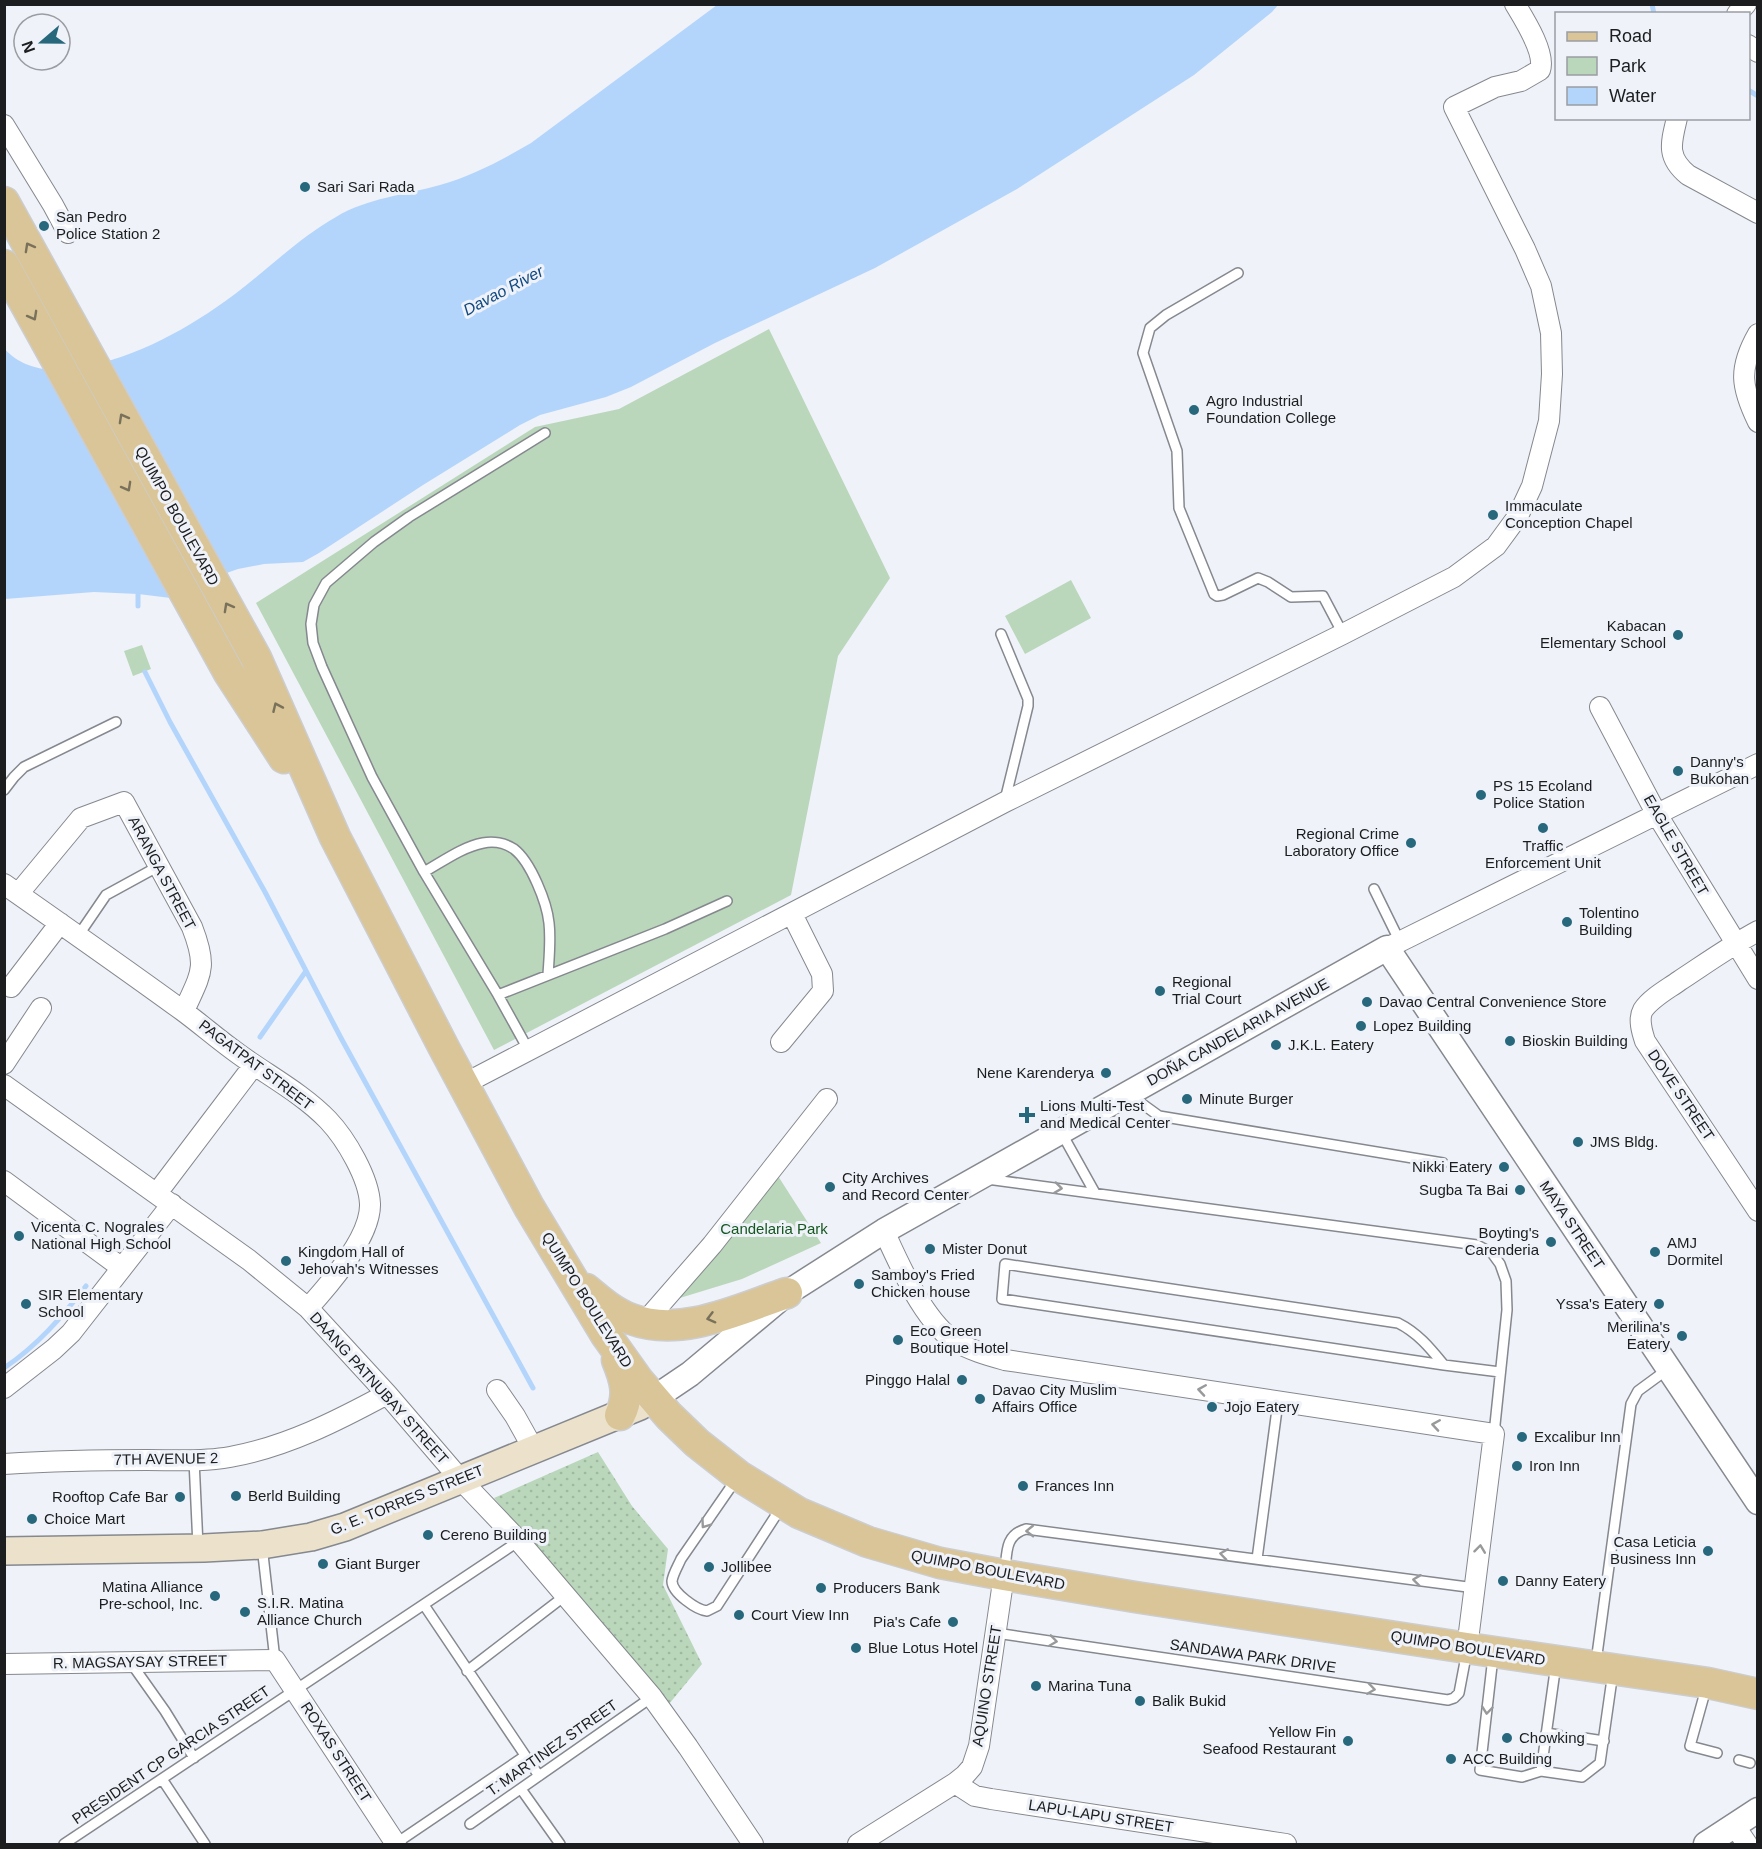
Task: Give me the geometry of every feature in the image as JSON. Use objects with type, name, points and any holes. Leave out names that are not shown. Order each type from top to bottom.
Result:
[{"type":"main road","name":"QUIMPO BOULEVARD","points":[[4,202],[256,658],[335,837],[529,1207],[606,1335],[653,1400],[697,1443],[739,1476],[817,1522],[904,1554],[940,1563],[1480,1650],[1708,1683],[1758,1694]]},
{"type":"main road","name":"QUIMPO BOULEVARD","points":[[4,265],[229,673],[335,837]]},
{"type":"main road","points":[[571,1275],[594,1296],[618,1313],[644,1323],[672,1325],[693,1323],[787,1293]]},
{"type":"main road","points":[[606,1335],[626,1385],[627,1398],[620,1415]]},
{"type":"main road","name":"G. E. TORRES STREET","points":[[4,1551],[198,1548],[262,1545],[311,1537],[345,1527],[653,1400]]},
{"type":"street","points":[[464,1084],[1005,802],[1454,577],[1496,546],[1518,516],[1532,486],[1549,421],[1552,374],[1551,333],[1541,286],[1454,107],[1495,87],[1521,81],[1540,70],[1541,58],[1515,4]]},
{"type":"street","points":[[1677,120],[1671,151],[1680,168],[1688,175],[1758,213]]},
{"type":"street","points":[[4,125],[68,233]]},
{"type":"street","points":[[1758,334],[1746,364],[1743,383],[1747,400],[1758,422]]},
{"type":"street","name":"EAGLE STREET","points":[[1600,707],[1656,813],[1758,980]]},
{"type":"street","name":"DOÑA CANDELARIA AVENUE","points":[[653,1400],[690,1374],[787,1293],[884,1231],[1394,945],[1758,764]]},
{"type":"street","name":"ARANGA STREET","points":[[11,889],[81,818],[124,802],[199,944],[202,961],[201,974],[184,1011]]},
{"type":"street","name":"PAGATPAT STREET","points":[[11,889],[184,1011],[254,1065],[305,1100],[328,1120],[354,1158],[369,1194],[370,1207],[366,1222],[352,1251],[326,1289],[308,1308]]},
{"type":"street","points":[[781,1042],[823,991],[822,974],[792,914]]},
{"type":"street","points":[[11,987],[60,923]]},
{"type":"street","name":"DOVE STREET","points":[[1758,931],[1656,998],[1644,1009],[1641,1016],[1641,1030],[1645,1041],[1758,1210]]},
{"type":"street","name":"MAYA STREET","points":[[1394,945],[1668,1368],[1758,1502]]},
{"type":"street","points":[[4,1064],[41,1008]]},
{"type":"street","points":[[4,1388],[71,1333],[122,1268],[164,1199],[254,1065]]},
{"type":"street","name":"DAANG PATNUBAY STREET","points":[[4,1085],[249,1260],[308,1308],[566,1594],[652,1697],[753,1845]]},
{"type":"street","points":[[644,1323],[712,1245],[827,1099]]},
{"type":"street","points":[[4,1181],[122,1268]]},
{"type":"street","points":[[884,1231],[900,1267],[926,1311],[952,1339],[986,1355],[1005,1360],[1494,1434],[1475,1588],[1480,1650]]},
{"type":"street","points":[[497,1390],[534,1450]]},
{"type":"street","name":"7TH AVENUE 2","points":[[4,1464],[58,1461],[194,1460],[232,1457],[281,1443],[343,1418],[387,1395]]},
{"type":"street","name":"AQUINO STREET","points":[[858,1845],[955,1783],[972,1767],[976,1757],[1004,1575]]},
{"type":"street","name":"R. MAGSAYSAY STREET","points":[[4,1664],[275,1660]]},
{"type":"street","name":"ROXAS STREET","points":[[275,1660],[396,1844]]},
{"type":"street","name":"LAPU-LAPU STREET","points":[[955,1783],[975,1796],[991,1799],[1239,1841],[1286,1845]]},
{"type":"street","points":[[1706,1845],[1741,1835],[1758,1810]]},
{"type":"lane","points":[[1238,273],[1166,315],[1150,328],[1143,353],[1177,451],[1179,508],[1214,594],[1222,595],[1258,578],[1292,597],[1323,596],[1343,634]]},
{"type":"lane","points":[[529,1051],[424,872],[372,777],[322,667],[314,643],[311,624],[314,605],[326,584],[374,542],[409,517],[546,433]]},
{"type":"lane","points":[[1001,634],[1028,699],[1005,802]]},
{"type":"lane","points":[[4,790],[24,767],[116,722]]},
{"type":"lane","points":[[424,872],[464,850],[483,843],[502,843],[515,850],[540,890],[549,922],[548,975]]},
{"type":"lane","points":[[78,936],[105,895],[159,866]]},
{"type":"lane","points":[[1374,889],[1394,945]]},
{"type":"lane","points":[[498,995],[665,929],[727,901]]},
{"type":"lane","points":[[1128,1094],[1159,1116],[1443,1163]]},
{"type":"lane","points":[[1061,1131],[1095,1193]]},
{"type":"lane","points":[[978,1178],[1477,1245],[1492,1253],[1500,1264],[1506,1281],[1507,1310],[1494,1434]]},
{"type":"lane","points":[[1444,1365],[1412,1330],[1398,1323],[1005,1264],[1002,1299],[1444,1365],[1500,1372]]},
{"type":"lane","points":[[1480,1650],[1480,1770],[1522,1777],[1541,1771],[1582,1777],[1600,1763],[1604,1741],[1604,1668],[1631,1404],[1638,1391],[1668,1368]]},
{"type":"lane","points":[[1257,1559],[1278,1402]]},
{"type":"lane","points":[[194,1460],[198,1548]]},
{"type":"lane","points":[[739,1476],[681,1559],[672,1581],[676,1591],[694,1606],[707,1611],[717,1606],[783,1504]]},
{"type":"lane","points":[[1004,1575],[1012,1536],[1026,1529],[1475,1588]]},
{"type":"lane","name":"PRESIDENT CP GARCIA STREET","points":[[64,1845],[519,1541]]},
{"type":"lane","points":[[262,1545],[275,1660]]},
{"type":"lane","points":[[467,1671],[566,1594]]},
{"type":"lane","points":[[424,1605],[539,1776]]},
{"type":"lane","name":"SANDAWA PARK DRIVE","points":[[996,1633],[1444,1700],[1454,1698],[1459,1693],[1480,1650]]},
{"type":"lane","points":[[130,1662],[165,1711],[194,1758]]},
{"type":"lane","points":[[1541,1771],[1557,1662]]},
{"type":"lane","points":[[1708,1683],[1690,1746],[1717,1754]]},
{"type":"lane","name":"T. MARTINEZ STREET","points":[[470,1824],[652,1697]]},
{"type":"lane","points":[[1546,1733],[1559,1734]]},
{"type":"lane","points":[[1584,1738],[1604,1741]]},
{"type":"lane","points":[[396,1844],[525,1756]]},
{"type":"lane","points":[[1739,1760],[1750,1763]]},
{"type":"lane","points":[[162,1779],[205,1845]]},
{"type":"lane","points":[[521,1789],[560,1845]]},
{"type":"green space","points":[[769,329],[890,578],[838,656],[791,895],[494,1050],[256,603],[535,427],[619,409]]},
{"type":"green space","points":[[1071,580],[1091,618],[1025,654],[1005,616]]},
{"type":"green space","points":[[142,645],[151,669],[133,676],[124,651]]},
{"type":"green space","name":"Candelaria Park","points":[[778,1176],[821,1243],[742,1279],[670,1301]]},
{"type":"green space","points":[[598,1452],[632,1506],[668,1549],[663,1585],[702,1664],[669,1704],[494,1498]]},
{"type":"water","name":"Davao River","points":[[717,5],[1278,5],[1194,75],[1017,189],[875,268],[715,343],[631,387],[606,397],[540,415],[520,425],[303,562],[264,564],[238,569],[221,575],[179,599],[94,592],[5,599],[4,348],[11,355],[29,365],[60,370],[80,368],[122,357],[161,340],[217,307],[309,234],[348,211],[373,201],[464,177],[531,143]]},
{"type":"waterway","points":[[1652,4],[1654,12]]},
{"type":"waterway","points":[[1750,91],[1758,96]]},
{"type":"waterway","points":[[138,587],[138,606]]},
{"type":"waterway","points":[[145,672],[170,722],[265,892],[341,1038],[533,1388]]},
{"type":"waterway","points":[[260,1037],[306,971]]},
{"type":"waterway","points":[[4,1368],[48,1330],[86,1286]]},
{"type":"place","name":"Sari Sari Rada","points":[[305,187]]},
{"type":"place","name":"San Pedro Police Station 2","points":[[44,226]]},
{"type":"place","name":"Agro Industrial Foundation College","points":[[1194,410]]},
{"type":"place","name":"Immaculate Conception Chapel","points":[[1493,515]]},
{"type":"place","name":"Kabacan Elementary School","points":[[1678,635]]},
{"type":"place","name":"Danny's Bukohan","points":[[1678,771]]},
{"type":"place","name":"PS 15 Ecoland Police Station","points":[[1481,795]]},
{"type":"place","name":"Traffic Enforcement Unit","points":[[1543,828]]},
{"type":"place","name":"Regional Crime Laboratory Office","points":[[1411,843]]},
{"type":"place","name":"Tolentino Building","points":[[1567,922]]},
{"type":"place","name":"Regional Trial Court","points":[[1160,991]]},
{"type":"place","name":"Davao Central Convenience Store","points":[[1367,1002]]},
{"type":"place","name":"Lopez Building","points":[[1361,1026]]},
{"type":"place","name":"Bioskin Building","points":[[1510,1041]]},
{"type":"place","name":"J.K.L. Eatery","points":[[1276,1045]]},
{"type":"place","name":"Nene Karenderya","points":[[1106,1073]]},
{"type":"place","name":"Minute Burger","points":[[1187,1099]]},
{"type":"place","name":"Lions Multi-Test and Medical Center","points":[[1027,1115]]},
{"type":"place","name":"JMS Bldg.","points":[[1578,1142]]},
{"type":"place","name":"Nikki Eatery","points":[[1504,1167]]},
{"type":"place","name":"City Archives and Record Center","points":[[830,1187]]},
{"type":"place","name":"Sugba Ta Bai","points":[[1520,1190]]},
{"type":"place","name":"Vicenta C. Nograles National High School","points":[[19,1236]]},
{"type":"place","name":"Boyting's Carenderia","points":[[1551,1242]]},
{"type":"place","name":"Mister Donut","points":[[930,1249]]},
{"type":"place","name":"AMJ Dormitel","points":[[1655,1252]]},
{"type":"place","name":"Kingdom Hall of Jehovah's Witnesses","points":[[286,1261]]},
{"type":"place","name":"Samboy's Fried Chicken house","points":[[859,1284]]},
{"type":"place","name":"SIR Elementary School","points":[[26,1304]]},
{"type":"place","name":"Yssa's Eatery","points":[[1659,1304]]},
{"type":"place","name":"Merilina's Eatery","points":[[1682,1336]]},
{"type":"place","name":"Eco Green Boutique Hotel","points":[[898,1340]]},
{"type":"place","name":"Pinggo Halal","points":[[962,1380]]},
{"type":"place","name":"Davao City Muslim Affairs Office","points":[[980,1399]]},
{"type":"place","name":"Jojo Eatery","points":[[1212,1407]]},
{"type":"place","name":"Excalibur Inn","points":[[1522,1437]]},
{"type":"place","name":"Iron Inn","points":[[1517,1466]]},
{"type":"place","name":"Frances Inn","points":[[1023,1486]]},
{"type":"place","name":"Berld Building","points":[[236,1496]]},
{"type":"place","name":"Rooftop Cafe Bar","points":[[180,1497]]},
{"type":"place","name":"Choice Mart","points":[[32,1519]]},
{"type":"place","name":"Cereno Building","points":[[428,1535]]},
{"type":"place","name":"Casa Leticia Business Inn","points":[[1708,1551]]},
{"type":"place","name":"Giant Burger","points":[[323,1564]]},
{"type":"place","name":"Jollibee","points":[[709,1567]]},
{"type":"place","name":"Danny Eatery","points":[[1503,1581]]},
{"type":"place","name":"Producers Bank","points":[[821,1588]]},
{"type":"place","name":"Matina Alliance Pre-school, Inc.","points":[[215,1596]]},
{"type":"place","name":"S.I.R. Matina Alliance Church","points":[[245,1612]]},
{"type":"place","name":"Court View Inn","points":[[739,1615]]},
{"type":"place","name":"Pia's Cafe","points":[[953,1622]]},
{"type":"place","name":"Blue Lotus Hotel","points":[[856,1648]]},
{"type":"place","name":"Marina Tuna","points":[[1036,1686]]},
{"type":"place","name":"Balik Bukid","points":[[1140,1701]]},
{"type":"place","name":"Chowking","points":[[1507,1738]]},
{"type":"place","name":"Yellow Fin Seafood Restaurant","points":[[1348,1741]]},
{"type":"place","name":"ACC Building","points":[[1451,1759]]}]
